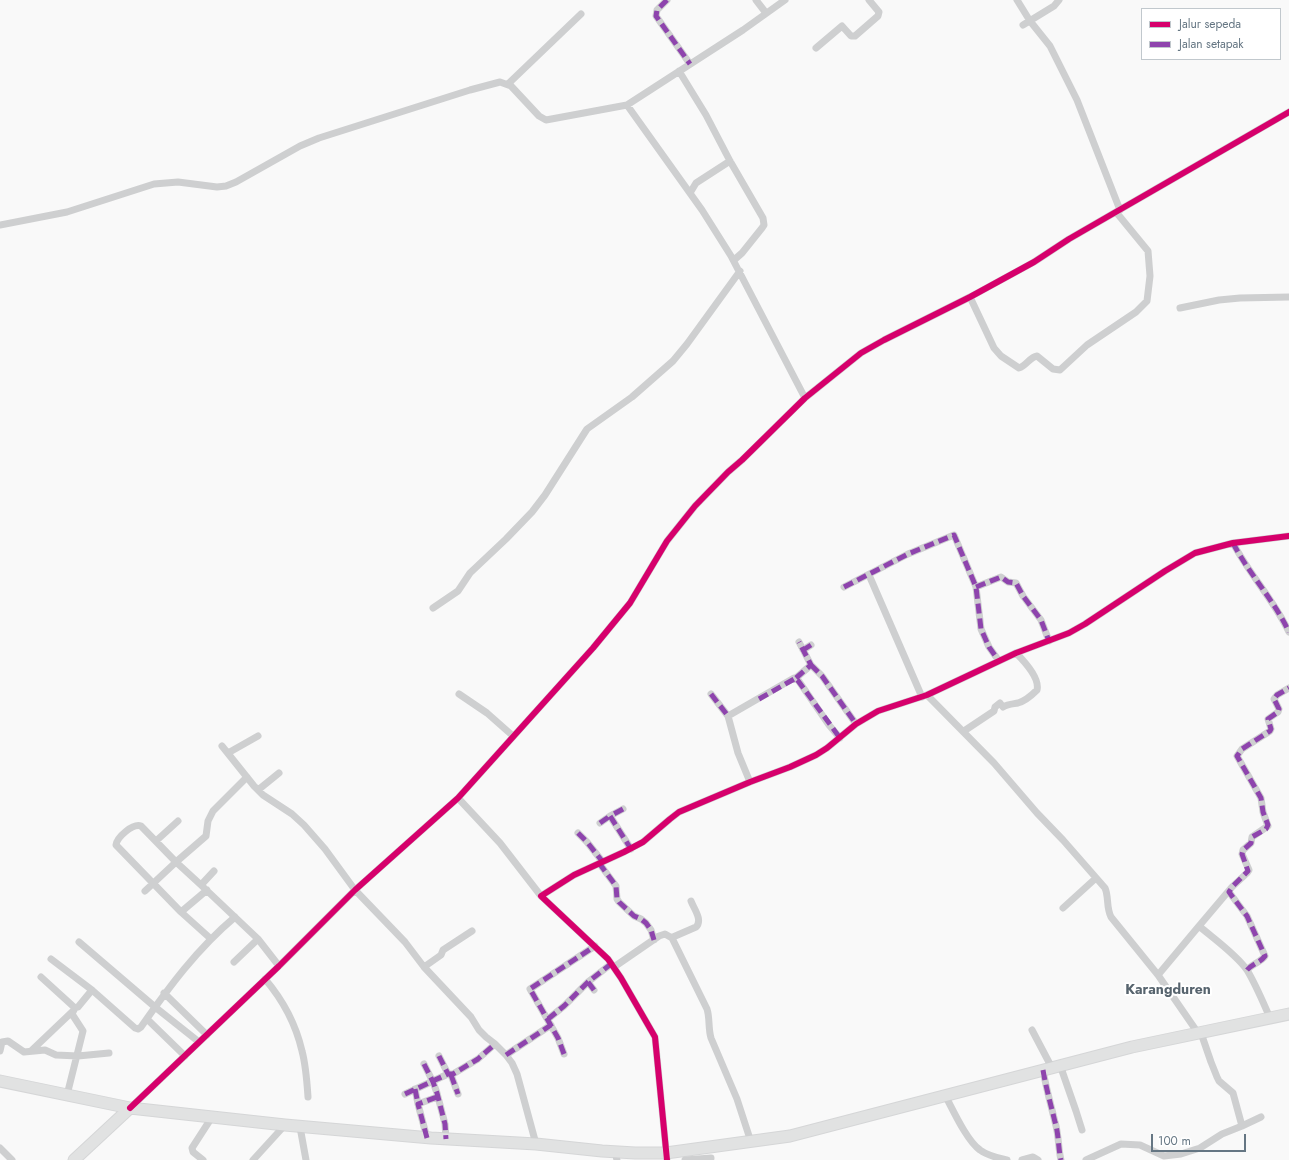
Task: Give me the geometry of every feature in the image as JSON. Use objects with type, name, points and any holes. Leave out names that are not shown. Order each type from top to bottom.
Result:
[{"type":"main road","points":[[1,1082],[130,1108],[300,1127],[427,1138],[536,1144],[616,1156],[667,1156],[813,1130],[1132,1047],[1289,1014]]},
{"type":"main road","points":[[74,1160],[130,1108]]},
{"type":"street","points":[[667,0],[657,10],[656,16],[690,64]]},
{"type":"street","points":[[756,0],[766,13]]},
{"type":"street","points":[[0,225],[67,212],[154,184],[178,182],[218,187],[226,186],[236,182],[300,146],[319,138],[470,90],[497,83],[508,84],[541,118],[546,120],[627,105],[785,0]]},
{"type":"street","points":[[816,48],[843,26],[851,36],[855,36],[878,16],[879,12],[869,0]]},
{"type":"street","points":[[970,297],[994,348],[1001,356],[1019,368],[1037,356],[1053,369],[1060,370],[1087,345],[1136,312],[1147,301],[1150,276],[1148,251],[1118,211],[1077,100],[1050,46],[1030,21],[1017,0]]},
{"type":"street","points":[[1023,25],[1054,6],[1059,0]]},
{"type":"street","points":[[508,84],[581,14]]},
{"type":"street","points":[[679,71],[706,116],[764,221],[762,228],[754,240],[734,260]]},
{"type":"street","points":[[627,105],[702,210],[734,260],[805,398]]},
{"type":"street","points":[[130,1108],[279,966],[355,890],[458,798],[577,665],[630,603],[668,539],[695,506],[805,398],[861,353],[1034,262],[1069,239],[1193,169],[1289,112]]},
{"type":"street","points":[[690,193],[696,183],[730,161]]},
{"type":"street","points":[[433,608],[458,591],[470,573],[532,512],[545,495],[588,429],[632,397],[673,361],[688,344],[740,271]]},
{"type":"street","points":[[1180,308],[1219,300],[1289,297]]},
{"type":"street","points":[[844,587],[908,554],[954,535],[976,587],[981,629],[989,647],[999,661]]},
{"type":"street","points":[[541,896],[574,875],[631,849],[644,841],[679,812],[816,755],[840,738],[856,724],[878,711],[924,696],[1016,653],[1085,624],[1165,571],[1194,554],[1221,545],[1289,536]]},
{"type":"street","points":[[1233,543],[1252,575],[1271,600],[1289,632]]},
{"type":"street","points":[[869,575],[924,696],[964,731],[1107,890],[1108,910],[1111,917],[1158,976],[1199,1033],[1219,1081],[1233,1093],[1241,1123]]},
{"type":"street","points":[[976,587],[1001,577],[1008,582],[1016,583],[1023,596],[1041,620],[1049,640]]},
{"type":"street","points":[[800,642],[811,665],[822,676],[856,724]]},
{"type":"street","points":[[804,650],[811,645]]},
{"type":"street","points":[[964,731],[994,711],[995,707],[1000,704],[1002,707],[1021,702],[1037,690],[1037,682],[1032,672],[1016,653]]},
{"type":"street","points":[[728,716],[796,678],[811,665]]},
{"type":"street","points":[[796,678],[840,738]]},
{"type":"street","points":[[1158,976],[1233,886],[1248,871],[1242,854],[1243,850],[1251,843],[1252,837],[1268,826],[1263,812],[1261,798],[1237,756],[1242,749],[1271,729],[1268,719],[1278,712],[1279,709],[1274,699],[1277,695],[1289,688]]},
{"type":"street","points":[[459,694],[487,713],[513,736]]},
{"type":"street","points":[[711,694],[728,716],[738,753],[750,782]]},
{"type":"street","points":[[228,754],[258,736]]},
{"type":"street","points":[[222,746],[258,790],[268,799],[292,814],[304,825],[325,849],[355,890],[405,942],[424,967],[471,1017],[486,1037],[506,1055],[517,1074],[536,1144]]},
{"type":"street","points":[[258,790],[279,773]]},
{"type":"street","points":[[145,891],[206,836],[208,821],[213,811],[247,777]]},
{"type":"street","points":[[458,798],[500,842],[541,896],[595,946],[612,965],[627,988],[655,1037],[667,1156]]},
{"type":"street","points":[[600,823],[623,809]]},
{"type":"street","points":[[610,816],[631,849]]},
{"type":"street","points":[[156,841],[178,821]]},
{"type":"street","points":[[211,938],[181,912],[116,845],[116,843],[133,826],[141,826],[176,862],[258,939],[279,966]]},
{"type":"street","points":[[578,834],[592,848],[616,886],[619,902],[634,916],[642,919],[646,923],[651,930],[654,940]]},
{"type":"street","points":[[181,912],[204,887],[214,871]]},
{"type":"street","points":[[1063,908],[1096,878]]},
{"type":"street","points":[[1229,892],[1246,916],[1265,956],[1262,960],[1252,965],[1247,970]]},
{"type":"street","points":[[672,938],[696,928],[699,925],[699,920],[691,901]]},
{"type":"street","points":[[51,959],[92,990],[138,1029],[141,1027],[164,994],[211,938],[235,917]]},
{"type":"street","points":[[1199,926],[1234,956],[1247,970],[1270,1018]]},
{"type":"street","points":[[424,967],[441,955],[442,951],[472,931]]},
{"type":"street","points":[[506,1055],[549,1022],[588,982],[612,965],[664,934],[672,938],[707,1009],[711,1038],[737,1099],[751,1142]]},
{"type":"street","points":[[234,962],[258,939]]},
{"type":"street","points":[[80,942],[198,1042]]},
{"type":"street","points":[[564,1054],[549,1022],[530,991],[531,988],[595,946]]},
{"type":"street","points":[[42,977],[74,1009]]},
{"type":"street","points":[[265,979],[278,994],[299,1039],[305,1064],[308,1097]]},
{"type":"street","points":[[588,982],[594,990]]},
{"type":"street","points":[[30,1052],[74,1009],[78,1007],[92,990]]},
{"type":"street","points":[[164,994],[206,1035]]},
{"type":"street","points":[[68,1095],[83,1031],[82,1027],[72,1014],[74,1009]]},
{"type":"street","points":[[147,1018],[184,1056]]},
{"type":"street","points":[[1032,1030],[1051,1068],[1076,1111],[1082,1130]]},
{"type":"street","points":[[0,1051],[2,1042],[8,1041],[24,1052],[44,1050],[56,1056],[78,1056],[109,1053]]},
{"type":"street","points":[[405,1094],[432,1081],[450,1075],[478,1059],[495,1044]]},
{"type":"street","points":[[439,1056],[450,1075],[458,1094]]},
{"type":"street","points":[[424,1064],[432,1081],[445,1124],[446,1139]]},
{"type":"street","points":[[1051,1068],[1048,1101],[1055,1122],[1061,1159]]},
{"type":"street","points":[[415,1089],[427,1138]]},
{"type":"street","points":[[944,1095],[978,1149],[987,1154],[1007,1160]]},
{"type":"street","points":[[418,1104],[437,1097]]},
{"type":"street","points":[[203,1160],[194,1152],[192,1148],[212,1117]]},
{"type":"street","points":[[1086,1160],[1121,1144],[1140,1145],[1164,1156],[1181,1154],[1200,1148],[1241,1123],[1261,1117]]},
{"type":"street","points":[[253,1160],[285,1125]]},
{"type":"street","points":[[300,1127],[306,1160]]},
{"type":"street","points":[[0,1148],[12,1160]]},
{"type":"street","points":[[1022,1160],[1033,1157],[1038,1160]]},
{"type":"street","points":[[685,1160],[711,1158]]},
{"type":"marked path","points":[[667,0],[657,10],[656,16],[690,64]]},
{"type":"marked path","points":[[844,587],[908,554],[954,535],[976,587],[981,629],[989,647],[999,661]]},
{"type":"marked path","points":[[1233,543],[1283,620],[1289,632]]},
{"type":"marked path","points":[[976,587],[1001,577],[1008,582],[1016,583],[1023,596],[1041,620],[1049,641]]},
{"type":"marked path","points":[[796,678],[811,665],[799,642]]},
{"type":"marked path","points":[[803,650],[811,645]]},
{"type":"marked path","points":[[811,665],[822,676],[856,724]]},
{"type":"marked path","points":[[759,699],[796,678],[840,738]]},
{"type":"marked path","points":[[1247,970],[1265,956],[1247,916],[1229,892],[1248,871],[1242,854],[1243,850],[1251,843],[1252,837],[1266,829],[1268,825],[1263,812],[1261,798],[1237,756],[1242,749],[1270,731],[1271,729],[1268,719],[1278,712],[1279,709],[1274,699],[1277,695],[1289,688]]},
{"type":"marked path","points":[[711,694],[728,716]]},
{"type":"marked path","points":[[623,809],[610,816],[631,849]]},
{"type":"marked path","points":[[600,823],[610,816]]},
{"type":"marked path","points":[[578,833],[602,861]]},
{"type":"marked path","points":[[599,863],[616,886],[617,899],[619,902],[634,916],[646,923],[651,930],[654,940]]},
{"type":"marked path","points":[[564,1054],[558,1038],[530,989],[595,946]]},
{"type":"marked path","points":[[548,1019],[564,1006],[588,982],[611,964]]},
{"type":"marked path","points":[[588,982],[594,990]]},
{"type":"marked path","points":[[506,1055],[551,1025]]},
{"type":"marked path","points":[[405,1094],[448,1074],[453,1074],[478,1059],[495,1044]]},
{"type":"marked path","points":[[439,1056],[448,1074]]},
{"type":"marked path","points":[[424,1064],[437,1093],[445,1124],[446,1139]]},
{"type":"marked path","points":[[1043,1070],[1056,1127],[1061,1160]]},
{"type":"marked path","points":[[451,1075],[458,1094]]},
{"type":"marked path","points":[[415,1089],[418,1104]]},
{"type":"marked path","points":[[427,1138],[418,1104],[437,1097]]},
{"type":"cycle path","points":[[130,1108],[279,966],[355,890],[458,798],[593,648],[630,603],[667,541],[695,506],[805,398],[861,353],[1034,262],[1069,239],[1289,112]]},
{"type":"cycle path","points":[[667,1160],[655,1037],[621,978],[608,959],[541,896],[574,875],[643,842],[679,812],[816,755],[827,748],[856,724],[878,711],[927,695],[1016,653],[1069,633],[1195,553],[1233,543],[1289,536]]},
{"type":"district","name":"Karangduren","points":[[1168,991]]}]
